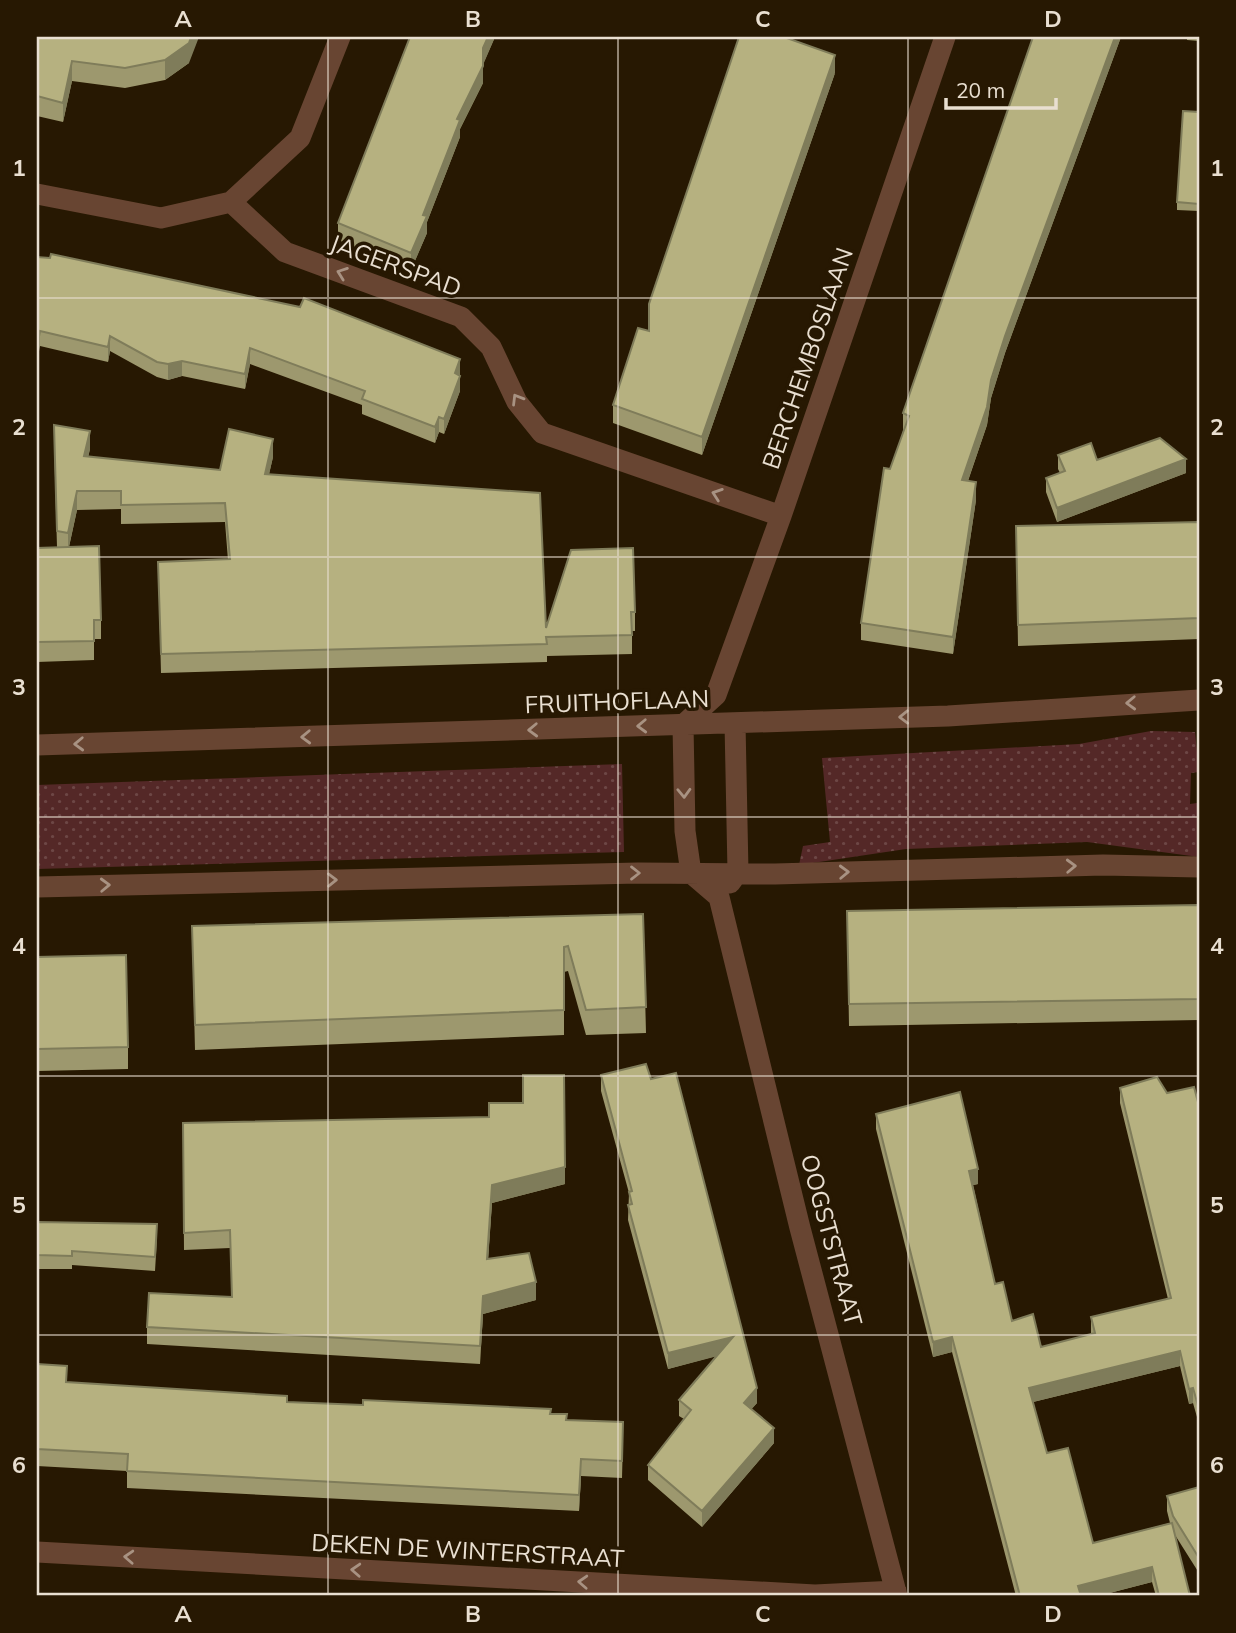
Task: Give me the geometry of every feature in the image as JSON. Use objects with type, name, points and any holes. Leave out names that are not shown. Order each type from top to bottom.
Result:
[{"type":"street","points":[[37,194],[161,218],[231,202],[300,138],[340,37]]},
{"type":"street","name":"BERCHEMBOSLAAN","points":[[682,725],[716,695],[781,516],[945,37]]},
{"type":"street","name":"JAGERSPAD","points":[[231,202],[285,252],[461,317],[491,347],[517,402],[542,433],[781,516]]},
{"type":"street","points":[[682,725],[685,831],[691,873],[719,897],[738,872],[735,723],[716,695]]},
{"type":"street","name":"FRUITHOFLAAN","points":[[37,745],[948,716],[1199,700]]},
{"type":"street","points":[[37,887],[738,872],[775,874],[1102,865],[1199,867]]},
{"type":"street","name":"OOGSTSTRAAT","points":[[719,897],[800,1228],[897,1594]]},
{"type":"street","name":"DEKEN DE WINTERSTRAAT","points":[[37,1552],[814,1595],[897,1594]]},
{"type":"shaded area","points":[[1151,731],[1195,732],[1199,772],[1191,773],[1190,804],[1197,803],[1199,857],[1087,842],[906,849],[799,865],[803,846],[830,842],[822,758],[1079,744]]},
{"type":"shaded area","points":[[622,764],[624,852],[37,869],[37,785]]},
{"type":"building","points":[[37,37],[191,37],[189,43],[165,60],[125,68],[72,61],[63,103],[37,96]]},
{"type":"building","points":[[410,37],[488,37],[483,48],[483,66],[457,119],[460,120],[423,215],[427,216],[411,253],[338,223]]},
{"type":"building","points":[[739,37],[784,37],[835,55],[702,437],[613,405],[638,328],[649,331],[649,304]]},
{"type":"building","points":[[1033,37],[1115,37],[1005,336],[991,380],[987,407],[962,480],[976,482],[953,637],[861,623],[884,468],[890,469],[909,416],[903,413]]},
{"type":"building","points":[[1183,111],[1199,112],[1199,204],[1177,202]]},
{"type":"building","points":[[51,254],[300,307],[304,298],[460,359],[455,373],[460,376],[444,419],[439,417],[435,427],[362,399],[365,391],[250,348],[245,374],[182,361],[168,364],[157,362],[110,336],[108,347],[40,331],[37,347],[37,257],[50,258]]},
{"type":"building","points":[[54,425],[90,431],[84,456],[220,470],[229,429],[273,439],[265,474],[540,493],[546,628],[571,550],[633,548],[635,612],[631,612],[632,635],[546,637],[547,644],[161,654],[158,562],[230,559],[225,503],[121,505],[121,491],[77,491],[68,533],[57,531]]},
{"type":"building","points":[[1160,438],[1186,459],[1057,508],[1046,478],[1065,471],[1058,455],[1091,443],[1097,460]]},
{"type":"building","points":[[1199,522],[1199,618],[1018,625],[1016,526]]},
{"type":"building","points":[[99,546],[101,620],[94,620],[94,641],[37,642],[37,548]]},
{"type":"building","points":[[1198,905],[1199,999],[849,1004],[847,911]]},
{"type":"building","points":[[643,914],[646,1007],[586,1010],[568,946],[564,947],[564,1010],[195,1025],[192,926]]},
{"type":"building","points":[[126,955],[128,1047],[37,1049],[37,957]]},
{"type":"building","points":[[646,1064],[651,1079],[676,1073],[757,1388],[744,1403],[774,1428],[702,1511],[648,1465],[691,1410],[679,1400],[733,1337],[668,1353],[628,1205],[632,1204],[629,1192],[632,1191],[601,1075]]},
{"type":"building","points":[[523,1075],[564,1075],[565,1167],[492,1185],[487,1259],[529,1253],[536,1282],[483,1296],[480,1346],[147,1327],[149,1293],[232,1297],[230,1230],[184,1233],[183,1123],[489,1117],[489,1103],[523,1103]]},
{"type":"building","points":[[1157,1077],[1167,1093],[1194,1087],[1199,1106],[1199,1409],[1193,1388],[1189,1389],[1180,1351],[1029,1388],[1047,1453],[1068,1448],[1093,1543],[1172,1523],[1190,1596],[1159,1596],[1152,1567],[1078,1586],[1081,1596],[1020,1596],[952,1337],[933,1342],[876,1114],[960,1092],[978,1169],[969,1171],[995,1284],[1003,1282],[1012,1321],[1033,1314],[1041,1347],[1095,1333],[1091,1317],[1171,1298],[1120,1088]]},
{"type":"building","points":[[37,1222],[157,1224],[155,1257],[72,1251],[72,1256],[37,1255]]},
{"type":"building","points":[[37,1364],[67,1366],[66,1382],[287,1396],[287,1402],[363,1405],[363,1400],[551,1409],[550,1414],[567,1414],[566,1420],[623,1422],[622,1461],[581,1459],[579,1495],[127,1471],[128,1454],[37,1449]]},
{"type":"building","points":[[1199,1487],[1199,1558],[1173,1516],[1167,1496]]}]
